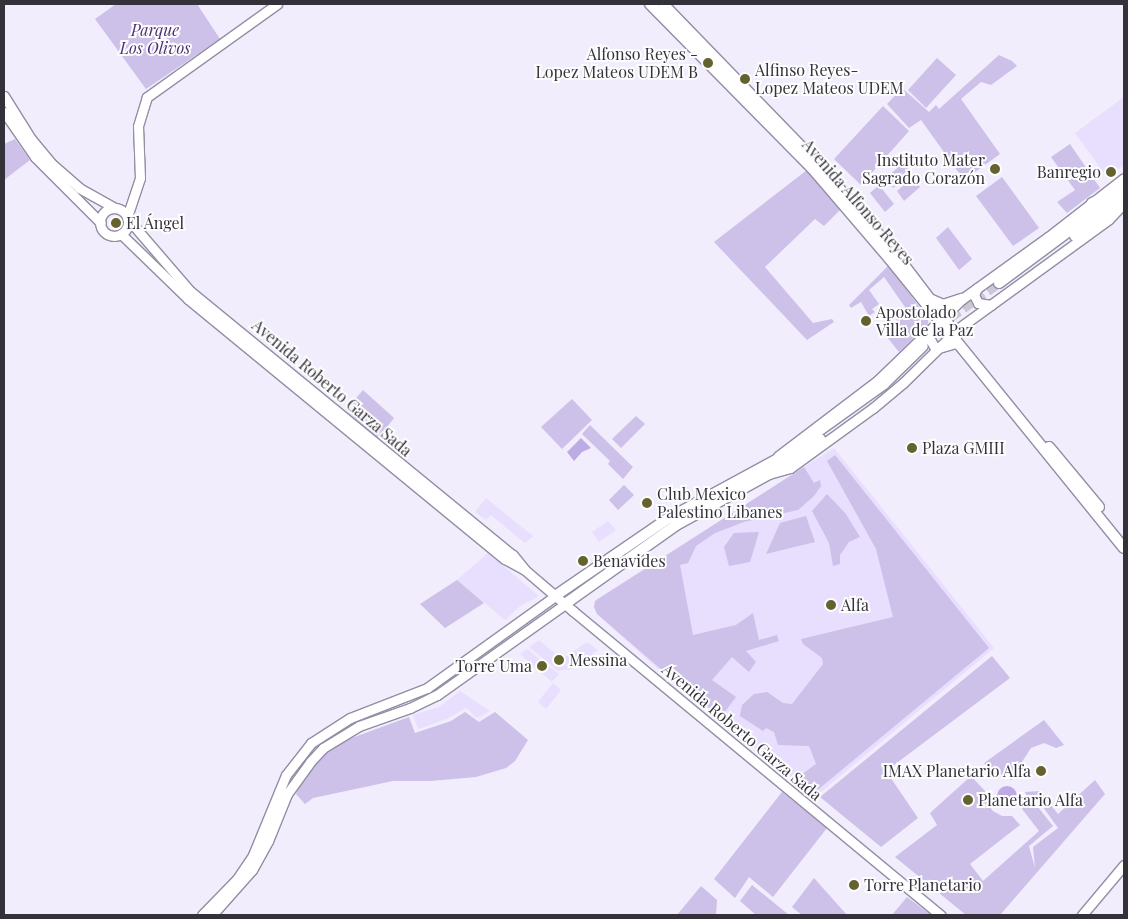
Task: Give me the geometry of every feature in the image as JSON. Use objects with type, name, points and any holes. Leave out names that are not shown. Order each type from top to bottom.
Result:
[{"type":"main road","name":"Avenida Alfonso Reyes","points":[[650,4],[812,168],[940,318],[1124,548]]},
{"type":"main road","name":"Avenida Alfonso Reyes","points":[[663,4],[818,164],[894,252],[931,300],[940,318]]},
{"type":"main road","points":[[1092,203],[1100,202],[1124,188]]},
{"type":"main road","points":[[1124,188],[1001,285],[1124,202]]},
{"type":"main road","points":[[931,300],[943,305],[962,299]]},
{"type":"main road","name":"Avenida Alfonso Reyes","points":[[954,337],[1124,539]]},
{"type":"main road","points":[[555,596],[669,518],[771,463],[874,392],[929,346],[954,337]]},
{"type":"main road","points":[[565,604],[676,525],[769,474],[870,403],[902,376],[929,346]]},
{"type":"street","points":[[4,112],[35,157],[101,223],[108,234],[120,234],[126,229],[141,170],[138,126],[147,97],[277,4]]},
{"type":"street","points":[[4,96],[31,139],[53,165],[79,188],[117,209],[128,218]]},
{"type":"street","points":[[929,346],[940,318],[962,299],[1124,178]]},
{"type":"street","points":[[101,223],[106,211],[117,209],[134,193]]},
{"type":"street","points":[[954,337],[991,304],[1109,219],[1124,202]]},
{"type":"street","name":"Avenida Roberto Garza Sada","points":[[128,218],[182,283],[202,301],[512,555],[525,570],[555,596],[941,915]]},
{"type":"street","name":"Avenida Roberto Garza Sada","points":[[120,234],[173,285],[222,327],[505,559],[525,570]]},
{"type":"street","points":[[138,251],[160,257]]},
{"type":"street","points":[[173,285],[183,289],[195,300],[202,301],[205,307],[220,321],[222,327]]},
{"type":"street","points":[[977,288],[974,295],[978,303],[984,306],[991,304]]},
{"type":"street","points":[[212,915],[254,865],[268,841],[284,792],[286,775],[304,750],[331,728],[350,718],[427,688],[555,596]]},
{"type":"street","points":[[202,915],[236,879],[254,855],[284,792],[297,780],[316,754],[339,736],[437,695],[565,604]]},
{"type":"street","points":[[286,775],[297,780]]},
{"type":"street","points":[[1082,915],[1124,865]]},
{"type":"shaded area","points":[[1124,97],[1124,165],[1107,177],[1075,133]]},
{"type":"shaded area","points":[[581,438],[591,448],[582,452],[574,461],[567,452]]},
{"type":"shaded area","points":[[834,448],[994,648],[815,797],[657,668],[597,614],[594,607],[597,599]]},
{"type":"shaded area","points":[[486,498],[533,536],[525,543],[491,515],[486,520],[475,512]]},
{"type":"shaded area","points":[[608,521],[616,530],[599,542],[592,532]]},
{"type":"shaded area","points":[[488,553],[539,596],[520,606],[505,620],[457,580]]},
{"type":"shaded area","points":[[539,640],[562,659],[587,642],[598,650],[572,669],[558,671],[529,647]]},
{"type":"shaded area","points":[[527,649],[559,674],[552,682],[520,654]]},
{"type":"shaded area","points":[[553,683],[561,690],[546,709],[538,702]]},
{"type":"shaded area","points":[[460,691],[490,711],[477,718],[466,708],[447,719],[418,729],[413,715],[439,707]]},
{"type":"shaded area","points":[[1007,786],[1014,789],[1017,796],[1014,803],[1007,806],[1000,803],[997,796],[1000,789]]},
{"type":"green space","name":"Parque Los Olivos","points":[[116,4],[197,4],[220,39],[146,89],[95,19]]},
{"type":"green space","points":[[999,55],[1012,61],[1017,66],[991,85],[981,82],[961,99],[1000,154],[964,180],[921,120],[909,128],[887,104],[902,88],[929,112],[936,105],[939,109]]},
{"type":"green space","points":[[937,58],[956,75],[926,108],[908,90]]},
{"type":"green space","points":[[883,106],[909,131],[861,185],[834,159]]},
{"type":"green space","points":[[15,139],[30,160],[4,180],[4,144]]},
{"type":"green space","points":[[1070,144],[1100,188],[1067,213],[1057,202],[1075,190],[1051,157]]},
{"type":"green space","points":[[903,163],[911,173],[893,188],[885,179]]},
{"type":"green space","points":[[807,170],[841,209],[824,226],[815,219],[765,267],[813,323],[832,319],[834,322],[807,340],[714,242]]},
{"type":"green space","points":[[913,177],[920,187],[904,201],[897,191]]},
{"type":"green space","points":[[1002,177],[1039,228],[1013,246],[976,196]]},
{"type":"green space","points":[[879,185],[894,204],[885,212],[870,193]]},
{"type":"green space","points":[[948,227],[972,259],[959,270],[936,238]]},
{"type":"green space","points":[[889,265],[928,319],[928,324],[899,352],[887,337],[901,327],[896,319],[907,310],[884,277],[869,290],[879,304],[872,309],[875,312],[869,316],[861,302],[851,308],[849,305]]},
{"type":"green space","points":[[363,390],[394,418],[377,440],[346,410]]},
{"type":"green space","points":[[572,399],[592,420],[562,449],[541,427]]},
{"type":"green space","points":[[636,416],[645,424],[621,448],[612,439]]},
{"type":"green space","points":[[590,425],[633,467],[623,479],[608,464],[610,461],[582,434]]},
{"type":"green space","points":[[835,455],[989,648],[815,792],[797,778],[816,764],[809,746],[778,745],[774,732],[766,728],[763,731],[740,716],[742,705],[754,694],[767,692],[783,703],[792,704],[823,664],[822,658],[803,644],[801,639],[893,617],[876,549],[827,461]]},
{"type":"green space","points":[[804,467],[814,483],[820,480],[821,486],[814,496],[798,510],[744,522],[715,533],[696,546],[688,563],[680,565],[693,635],[736,625],[753,613],[759,640],[777,635],[779,641],[746,651],[756,662],[749,672],[732,657],[712,680],[736,697],[721,717],[663,671],[597,614],[594,607],[595,601]]},
{"type":"green space","points":[[624,485],[634,495],[618,510],[609,500]]},
{"type":"green space","points":[[827,494],[846,514],[860,537],[849,542],[840,555],[840,564],[833,566],[829,543],[812,511]]},
{"type":"green space","points":[[806,516],[815,542],[766,554],[780,523]]},
{"type":"green space","points":[[759,532],[750,562],[729,566],[724,547],[734,533]]},
{"type":"green space","points":[[457,580],[484,603],[445,628],[420,604]]},
{"type":"green space","points":[[992,656],[1010,678],[886,771],[918,818],[881,847],[820,797]]},
{"type":"green space","points":[[465,712],[479,722],[495,712],[528,740],[515,761],[506,768],[476,777],[431,781],[393,781],[313,798],[305,804],[296,794],[305,772],[321,754],[341,742],[409,717],[415,733],[451,721]]},
{"type":"green space","points":[[1044,720],[1064,745],[1056,748],[1044,743],[1031,748],[1020,765],[1020,770],[1024,775],[1019,778],[1017,776],[1011,780],[1000,774],[994,776],[984,763]]},
{"type":"green space","points":[[971,776],[986,792],[988,805],[993,811],[1002,816],[1012,816],[1020,825],[970,864],[983,881],[1039,831],[1022,809],[1027,801],[1034,802],[1053,826],[1029,846],[1035,868],[1033,847],[1058,828],[1038,800],[1027,797],[1025,792],[1040,791],[1058,814],[1095,780],[1105,794],[1000,915],[966,915],[895,857],[937,825],[930,813]]},
{"type":"green space","points":[[782,792],[827,828],[773,897],[749,877],[735,898],[714,879]]},
{"type":"green space","points":[[814,878],[847,915],[802,915],[792,907]]},
{"type":"green space","points":[[752,885],[789,915],[756,915],[740,901]]},
{"type":"green space","points":[[701,886],[717,900],[716,915],[677,915]]},
{"type":"green space","points":[[907,897],[931,915],[892,915]]},
{"type":"tunnel","points":[[923,346],[951,317],[999,283]]},
{"type":"place","name":"Alfonso Reyes - Lopez Mateos UDEM B","points":[[708,63]]},
{"type":"place","name":"Alfinso Reyes- Lopez Mateos UDEM","points":[[745,79]]},
{"type":"place","name":"Instituto Mater Sagrado Corazón","points":[[995,169]]},
{"type":"place","name":"Banregio","points":[[1111,172]]},
{"type":"place","name":"El Ángel","points":[[116,223]]},
{"type":"place","name":"Apostolado Villa de la Paz","points":[[866,321]]},
{"type":"place","name":"Plaza GMIII","points":[[912,448]]},
{"type":"place","name":"Club Mexico Palestino Libanes","points":[[647,503]]},
{"type":"place","name":"Benavides","points":[[583,561]]},
{"type":"place","name":"Alfa","points":[[831,605]]},
{"type":"place","name":"Messina","points":[[559,660]]},
{"type":"place","name":"Torre Uma","points":[[542,666]]},
{"type":"place","name":"IMAX Planetario Alfa","points":[[1041,771]]},
{"type":"place","name":"Planetario Alfa","points":[[968,800]]},
{"type":"place","name":"Torre Planetario","points":[[854,885]]}]
